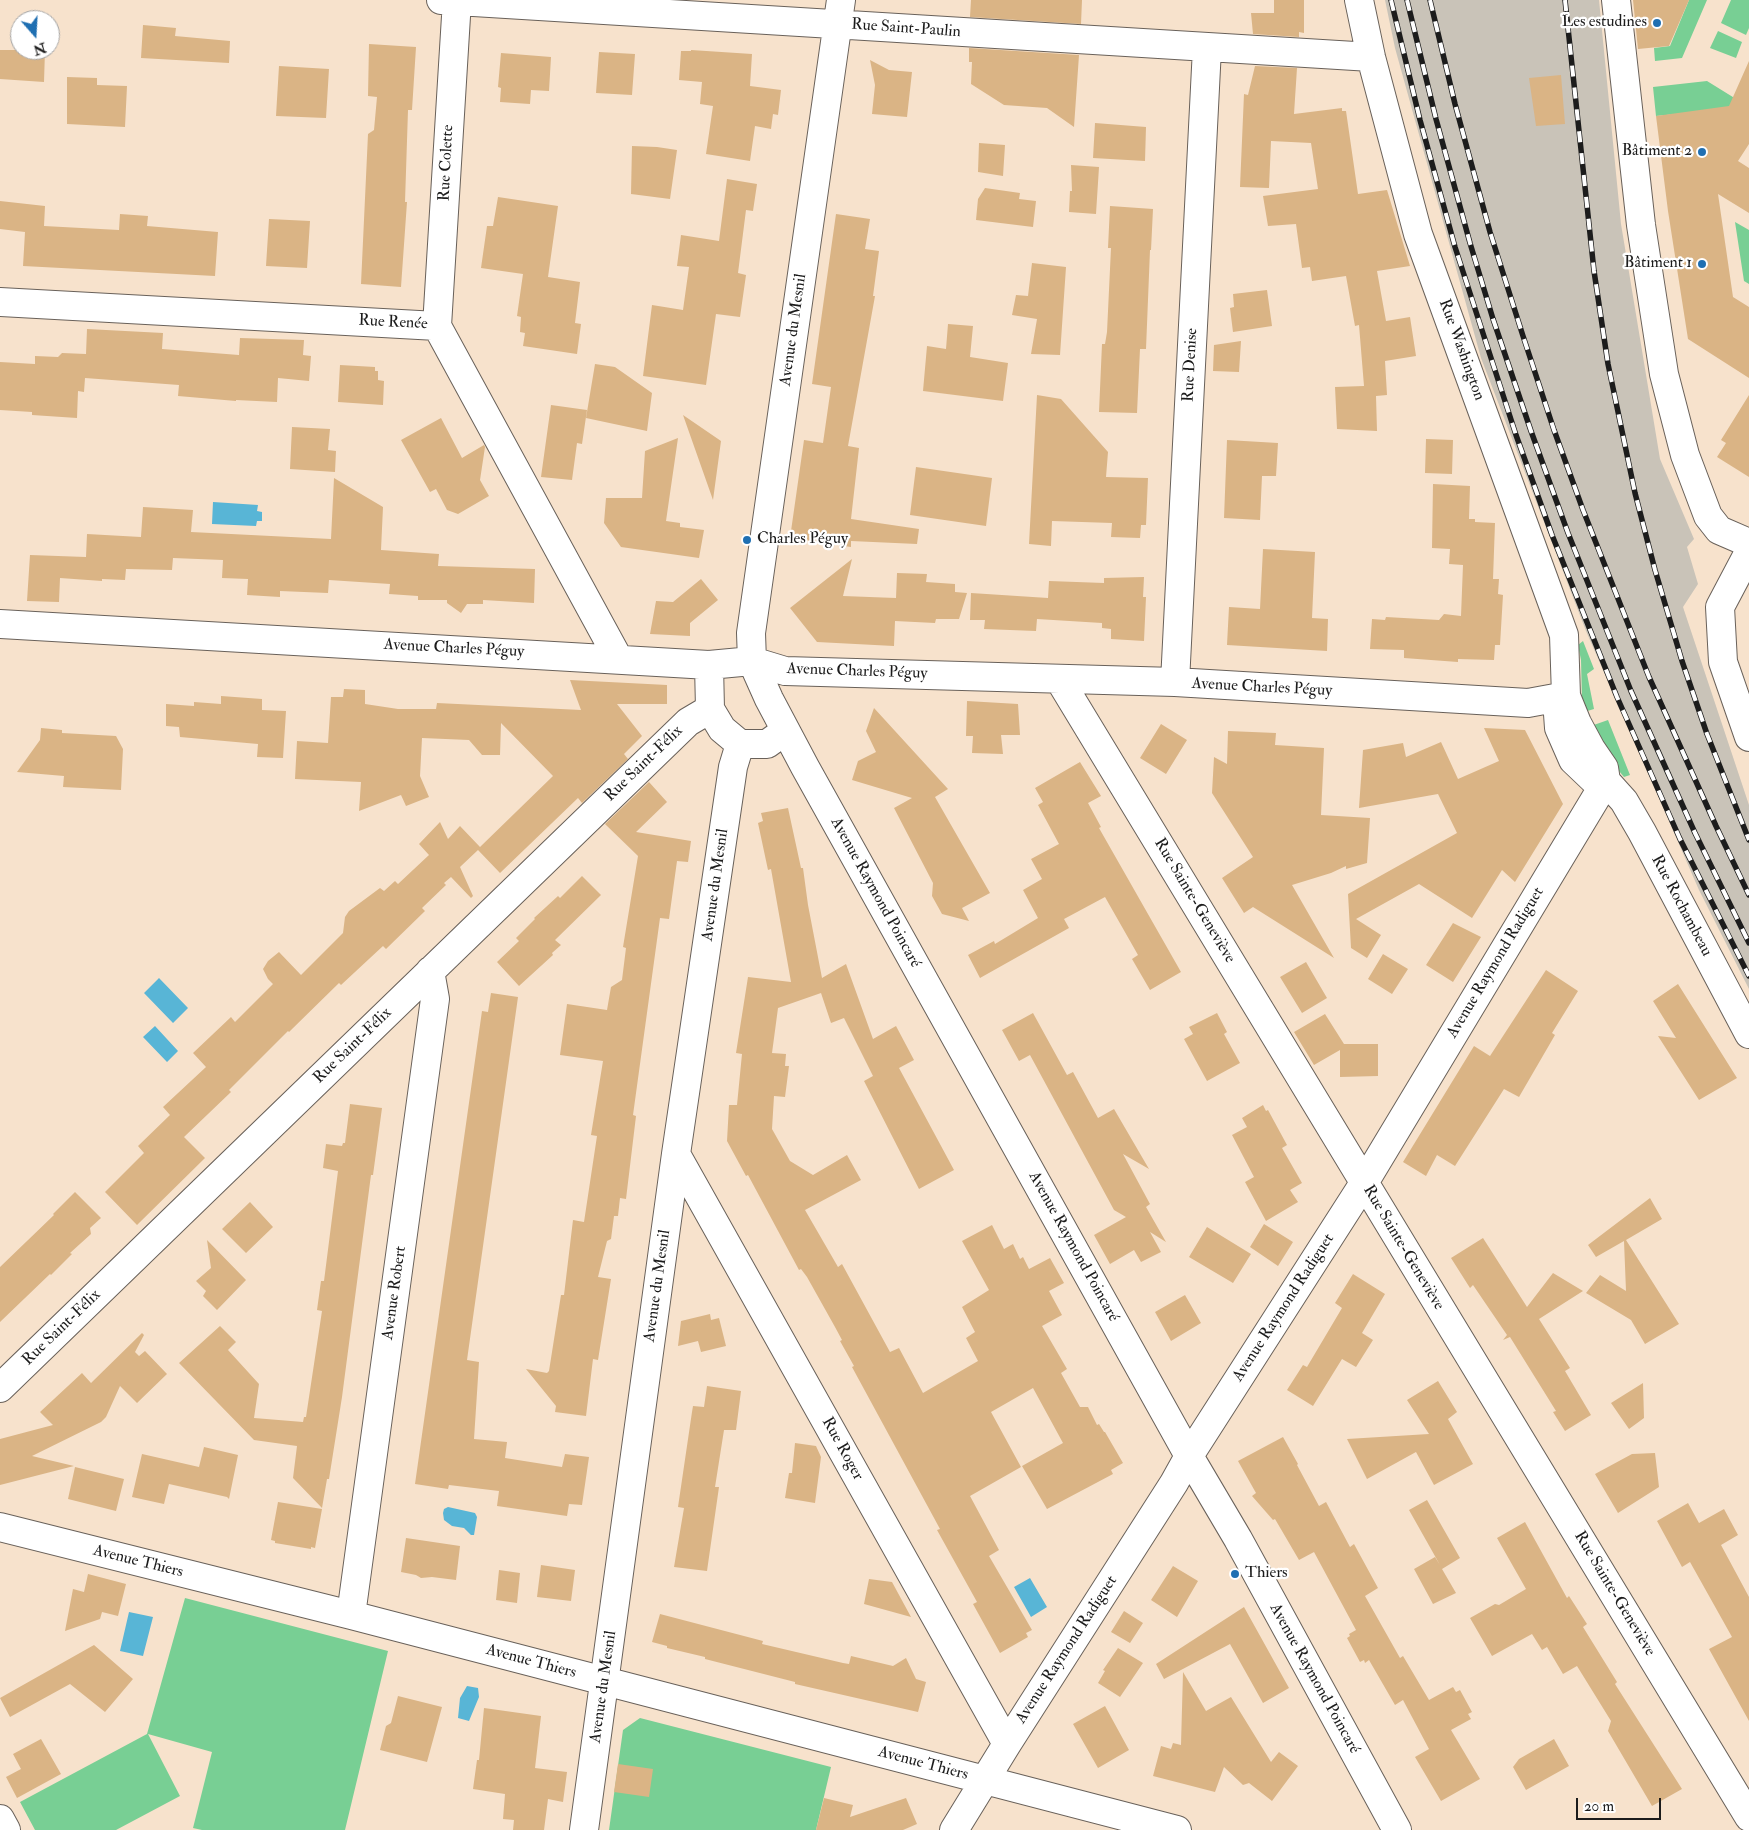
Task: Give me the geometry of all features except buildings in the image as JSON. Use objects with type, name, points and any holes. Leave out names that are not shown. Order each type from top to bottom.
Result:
[{"type":"street","name":"Rue Saint-Paulin","points":[[451,0],[839,12],[1207,48],[1371,57]]},
{"type":"street","name":"Rue Colette","points":[[437,326],[451,0]]},
{"type":"street","name":"Rue Washington","points":[[1359,0],[1371,57],[1418,234],[1564,636],[1566,696]]},
{"type":"street","points":[[1616,0],[1641,225],[1664,374],[1685,455],[1708,516],[1719,530],[1749,543]]},
{"type":"street","name":"Avenue du Mesnil","points":[[752,661],[752,633],[839,12]]},
{"type":"street","name":"Rue Denise","points":[[1175,682],[1207,48]]},
{"type":"street","name":"Rue Renée","points":[[0,302],[437,326],[618,658]]},
{"type":"street","points":[[1747,723],[1723,662],[1720,607],[1749,552]]},
{"type":"street","name":"Avenue Charles Péguy","points":[[0,624],[618,658],[709,665],[752,661],[784,671],[1175,682],[1528,704],[1566,696]]},
{"type":"street","name":"Avenue Raymond Poincaré","points":[[752,661],[785,731],[1189,1456],[1238,1539],[1397,1830]]},
{"type":"street","points":[[709,665],[710,709],[722,729],[740,744],[767,744],[785,731]]},
{"type":"street","name":"Rue Sainte-Geneviève","points":[[1059,679],[1749,1816]]},
{"type":"street","name":"Rue Rochambeau","points":[[1566,696],[1582,732],[1604,768],[1606,781],[1624,801],[1642,832],[1749,1034]]},
{"type":"street","name":"Rue Saint-Félix","points":[[0,1388],[688,722],[710,709]]},
{"type":"street","name":"Avenue du Mesnil","points":[[584,1830],[676,1154],[733,767],[740,744]]},
{"type":"street","name":"Avenue Raymond Radiguet","points":[[954,1830],[1174,1483],[1189,1456],[1364,1183],[1606,781]]},
{"type":"street","name":"Avenue Robert","points":[[351,1615],[435,999],[430,971]]},
{"type":"street","name":"Rue Roger","points":[[676,1154],[1007,1744]]},
{"type":"street","name":"Avenue Thiers","points":[[0,1527],[351,1615],[1177,1830]]},
{"type":"street","points":[[0,1819],[6,1830]]},
{"type":"shaded area","points":[[1385,0],[1599,0],[1621,224],[1660,459],[1694,539],[1687,547],[1698,584],[1683,607],[1749,805],[1749,989],[1699,890],[1586,631],[1481,358],[1395,48]]},
{"type":"green space","points":[[1689,0],[1707,0],[1682,58],[1655,61],[1654,48],[1670,46]]},
{"type":"green space","points":[[1731,0],[1749,0],[1749,28],[1746,35],[1721,23]]},
{"type":"green space","points":[[1718,31],[1742,42],[1736,58],[1710,48]]},
{"type":"green space","points":[[1707,81],[1749,107],[1656,116],[1653,87]]},
{"type":"green space","points":[[1735,222],[1749,230],[1749,284],[1744,281]]},
{"type":"green space","points":[[1583,641],[1594,669],[1587,674],[1594,709],[1584,712],[1581,660],[1578,645]]},
{"type":"green space","points":[[1608,720],[1630,775],[1624,777],[1604,753],[1588,727]]},
{"type":"green space","points":[[185,1598],[388,1651],[345,1830],[202,1830],[193,1828],[212,1752],[148,1734],[180,1796],[116,1830],[35,1830],[20,1802],[147,1734]]},
{"type":"green space","points":[[640,1718],[831,1767],[816,1830],[609,1830],[623,1730]]},
{"type":"water","points":[[213,502],[258,505],[257,511],[262,512],[262,521],[257,521],[256,526],[212,524]]},
{"type":"water","points":[[159,978],[188,1008],[173,1023],[144,993]]},
{"type":"water","points":[[155,1026],[178,1051],[167,1062],[143,1037]]},
{"type":"water","points":[[448,1507],[475,1513],[477,1517],[474,1535],[471,1535],[464,1528],[452,1526],[444,1520],[444,1509]]},
{"type":"water","points":[[1030,1578],[1047,1607],[1031,1617],[1014,1587]]},
{"type":"water","points":[[129,1612],[153,1617],[143,1656],[120,1651]]},
{"type":"water","points":[[467,1686],[478,1688],[479,1697],[469,1721],[458,1718],[460,1698]]},
{"type":"railway","points":[[1391,0],[1420,120],[1455,247],[1516,435],[1552,535],[1617,697],[1680,839],[1749,976]]},
{"type":"railway","points":[[1407,0],[1436,119],[1470,243],[1493,319],[1531,431],[1568,533],[1631,691],[1695,833],[1749,943]]},
{"type":"railway","points":[[1430,0],[1455,104],[1490,232],[1554,430],[1583,510],[1649,677],[1749,895]]},
{"type":"railway","points":[[1565,0],[1594,271],[1608,364],[1635,493],[1682,661],[1707,734],[1749,840]]},
{"type":"place","name":"Les estudines","points":[[1657,23]]},
{"type":"place","name":"Bâtiment 2","points":[[1702,152]]},
{"type":"place","name":"Bâtiment 1","points":[[1702,264]]},
{"type":"place","name":"Charles Péguy","points":[[747,540]]},
{"type":"place","name":"Thiers","points":[[1235,1574]]}]
